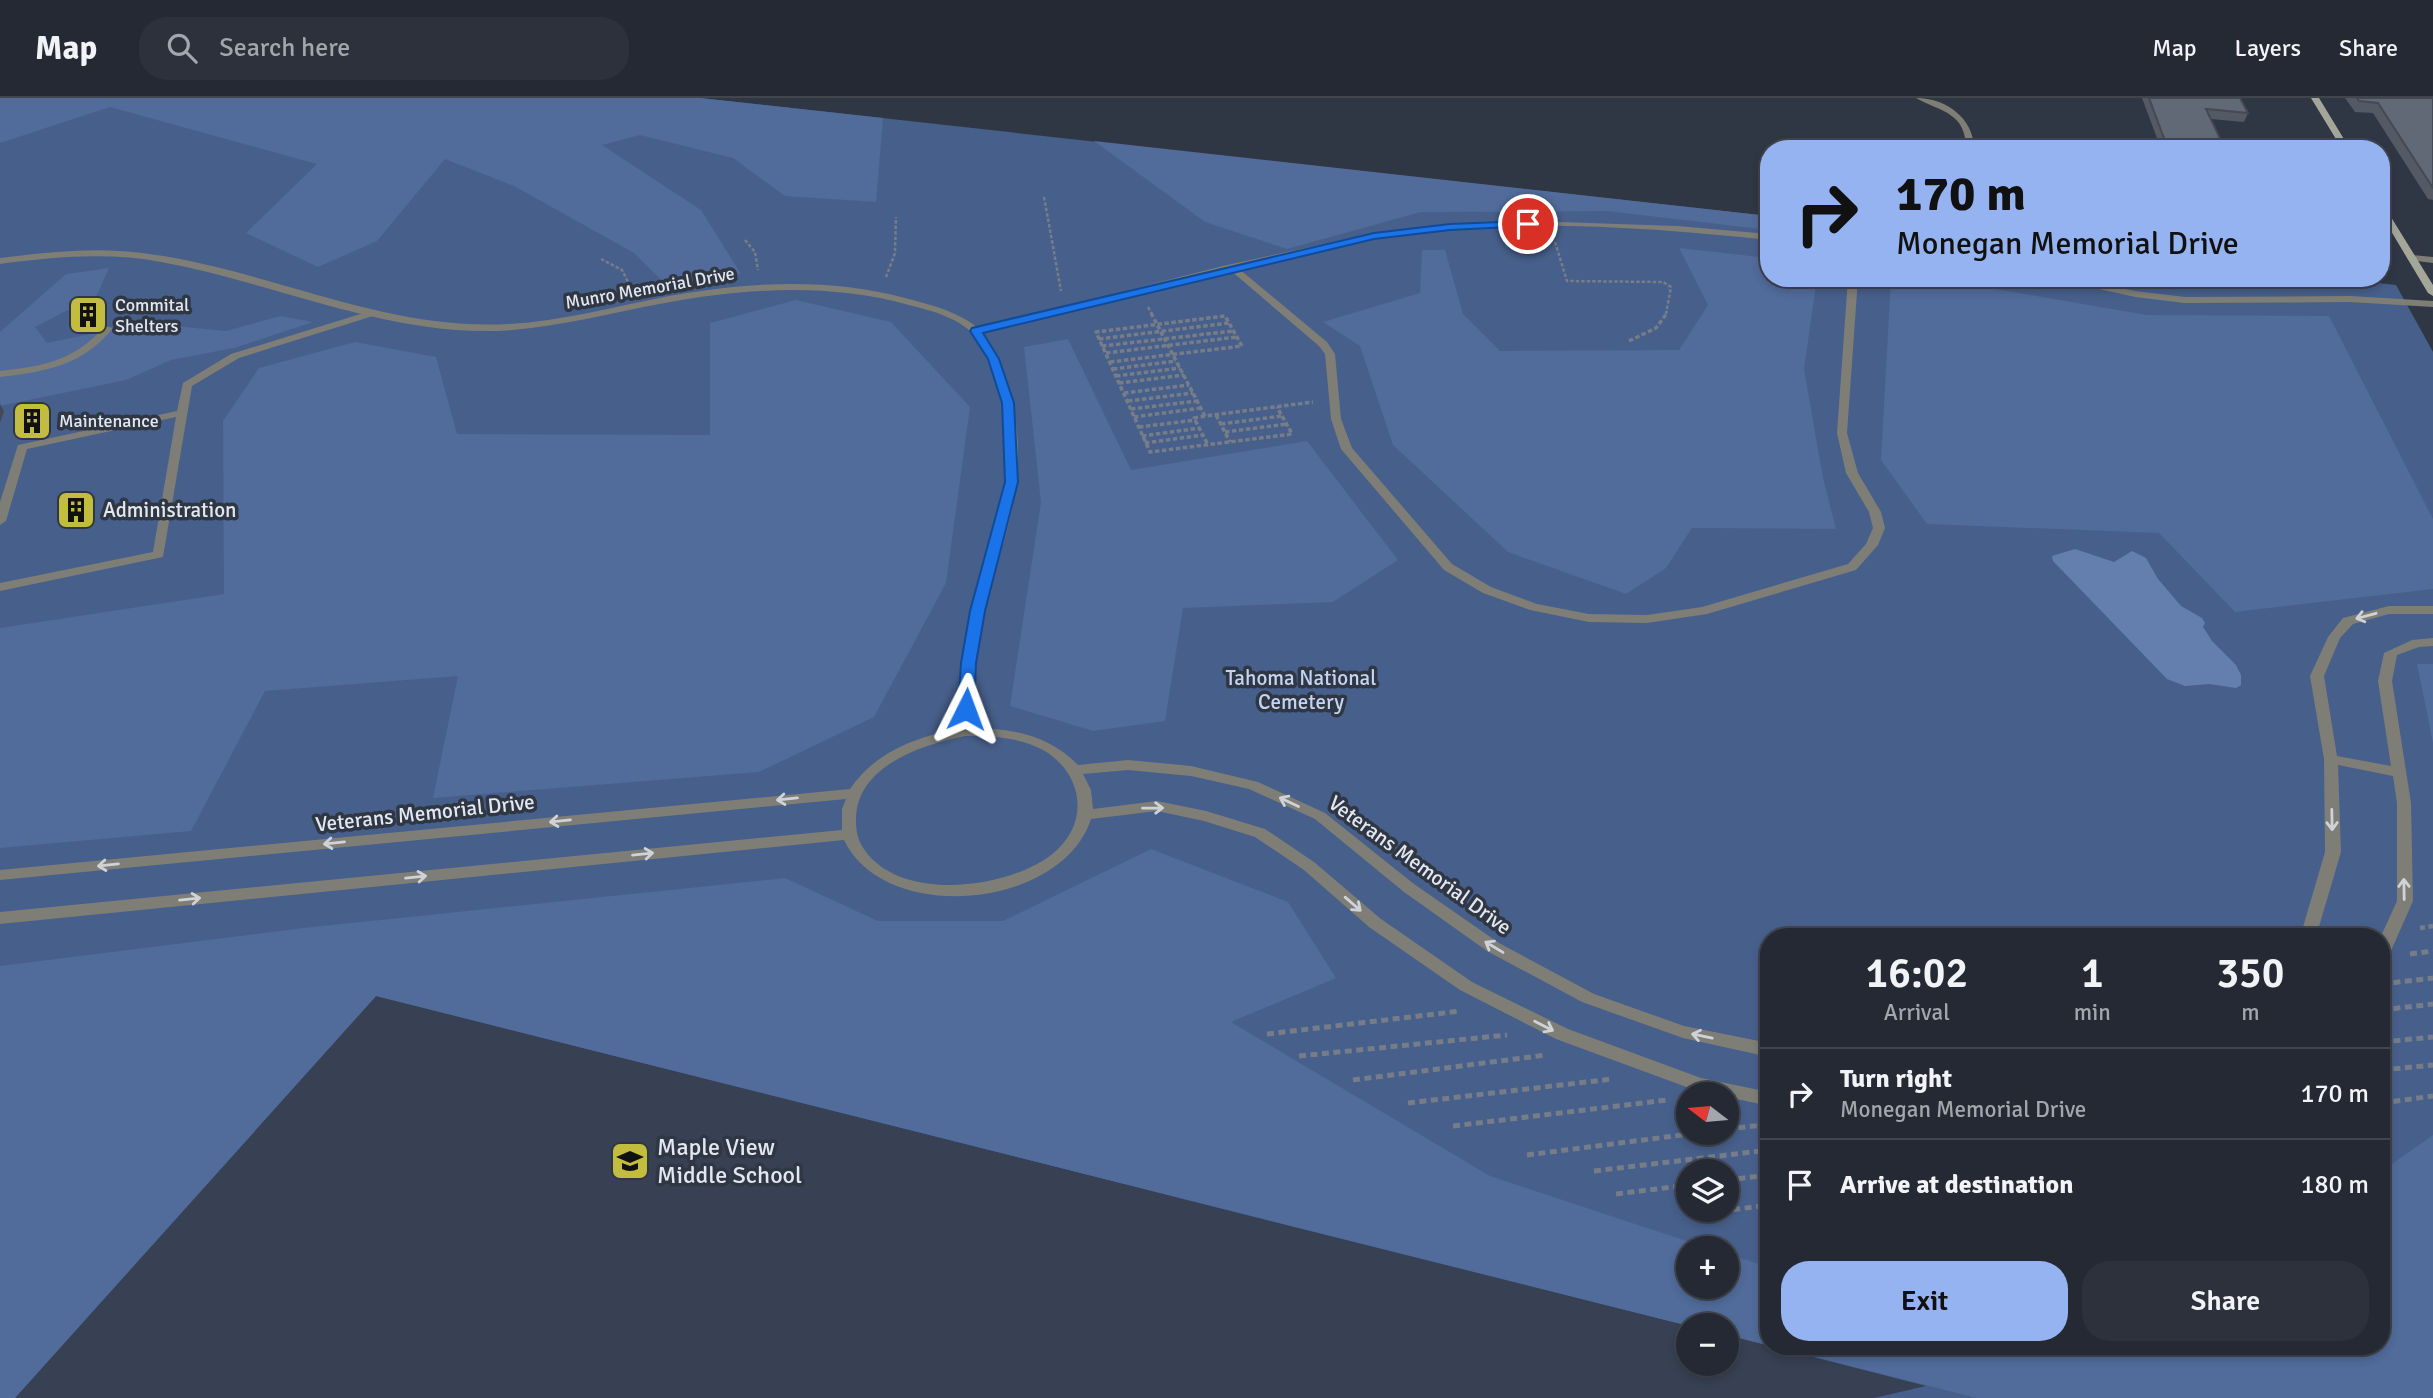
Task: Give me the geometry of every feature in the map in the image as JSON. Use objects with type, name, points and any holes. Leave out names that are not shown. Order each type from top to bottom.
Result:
[{"type":"main road","points":[[2315,98],[2341,140]]},
{"type":"main road","points":[[2390,228],[2433,293]]},
{"type":"street","points":[[1920,98],[1951,110],[1964,122],[1971,140]]},
{"type":"street","points":[[976,331],[1374,236],[1450,227],[1550,224],[1760,236]]},
{"type":"street","name":"Munro Memorial Drive","points":[[0,261],[106,255],[158,258],[220,272],[370,314],[406,321],[488,328],[578,319],[731,290],[759,288],[829,289],[879,295],[941,311],[976,331],[993,359],[1008,403],[1012,482],[977,611],[969,663],[965,732]]},
{"type":"street","points":[[2412,258],[2433,260]]},
{"type":"street","points":[[1233,268],[1323,344],[1330,354],[1336,419],[1347,449],[1448,567],[1478,584],[1534,607],[1589,618],[1647,619],[1703,611],[1852,567],[1872,545],[1879,528],[1875,512],[1852,473],[1842,433],[1852,287]]},
{"type":"street","points":[[2097,287],[2135,295],[2185,300],[2350,299],[2433,304]]},
{"type":"street","points":[[0,587],[159,555],[187,385],[235,356],[370,314]]},
{"type":"street","points":[[0,374],[70,362],[96,345],[108,328]]},
{"type":"street","points":[[0,521],[22,447],[182,413]]},
{"type":"street","points":[[2311,928],[2333,852],[2331,759],[2317,676],[2334,637],[2348,621],[2389,610],[2433,610]]},
{"type":"street","points":[[2390,934],[2404,901],[2404,803],[2385,681],[2391,653],[2417,643],[2433,642]]},
{"type":"street","points":[[965,732],[988,732],[1031,739],[1049,747],[1076,770],[1086,792],[1085,815],[1076,837],[1058,856],[1033,873],[1003,885],[969,891],[935,890],[904,884],[879,871],[860,854],[849,834],[848,813],[855,793],[864,779],[890,757],[925,740],[965,732]]},
{"type":"street","points":[[2331,759],[2398,772]]},
{"type":"street","name":"Veterans Memorial Drive","points":[[1076,770],[1128,765],[1191,771],[1253,785],[1320,816],[1409,888],[1493,947],[1588,998],[1684,1032],[1760,1048]]},
{"type":"street","name":"Veterans Memorial Drive","points":[[0,875],[855,793]]},
{"type":"street","points":[[1085,815],[1157,806],[1206,816],[1260,833],[1309,866],[1375,923],[1466,986],[1553,1030],[1599,1048],[1700,1085],[1760,1097]]},
{"type":"street","points":[[0,918],[849,834]]},
{"type":"path","points":[[1044,197],[1064,309]]},
{"type":"path","points":[[879,295],[895,253],[896,218]]},
{"type":"path","points":[[1550,224],[1567,281],[1662,282],[1671,288],[1664,322],[1655,331],[1629,341]]},
{"type":"path","points":[[745,240],[757,258],[759,288]]},
{"type":"path","points":[[601,259],[622,270],[639,306]]},
{"type":"path","points":[[1140,290],[1205,416]]},
{"type":"path","points":[[1110,362],[1242,346],[1225,316],[1096,332],[1150,452],[1292,433],[1277,407]]},
{"type":"path","points":[[1099,339],[1229,323]]},
{"type":"path","points":[[1102,346],[1233,331]]},
{"type":"path","points":[[1106,353],[1237,337]]},
{"type":"path","points":[[1113,369],[1177,361]]},
{"type":"path","points":[[1116,376],[1180,368]]},
{"type":"path","points":[[1119,383],[1184,375]]},
{"type":"path","points":[[1124,393],[1189,385]]},
{"type":"path","points":[[1127,401],[1193,393]]},
{"type":"path","points":[[1196,420],[1194,418],[1334,400]]},
{"type":"path","points":[[1131,409],[1197,401]]},
{"type":"path","points":[[1134,417],[1201,408]]},
{"type":"path","points":[[1216,415],[1230,442]]},
{"type":"path","points":[[1221,424],[1282,416]]},
{"type":"path","points":[[1139,427],[1196,420]]},
{"type":"path","points":[[1196,420],[1208,444]]},
{"type":"path","points":[[1226,432],[1287,424]]},
{"type":"path","points":[[1142,436],[1200,428]]},
{"type":"path","points":[[1145,443],[1203,435]]},
{"type":"path","points":[[2390,983],[2433,978]]},
{"type":"path","points":[[2390,1009],[2433,1004]]},
{"type":"path","points":[[1268,1034],[1504,1006]]},
{"type":"path","points":[[1298,1056],[1553,1030]]},
{"type":"path","points":[[2390,1041],[2433,1037]]},
{"type":"path","points":[[1353,1080],[1599,1048]]},
{"type":"path","points":[[2390,1069],[2433,1065]]},
{"type":"path","points":[[1408,1103],[1666,1072]]},
{"type":"path","points":[[2390,1102],[2433,1096]]},
{"type":"path","points":[[1452,1126],[1675,1099]]},
{"type":"path","points":[[1740,1127],[1760,1125]]},
{"type":"path","points":[[1527,1155],[1676,1136]]},
{"type":"path","points":[[1594,1171],[1760,1151]]},
{"type":"path","points":[[1739,1179],[1760,1176]]},
{"type":"path","points":[[1616,1194],[1676,1187]]},
{"type":"path","points":[[1739,1209],[1760,1206]]},
{"type":"shaded area","points":[[0,98],[700,98],[883,118],[876,202],[785,196],[733,158],[640,135],[602,145],[701,210],[741,274],[664,283],[634,253],[514,186],[445,159],[377,241],[318,267],[246,233],[317,164],[110,107],[0,143]]},
{"type":"shaded area","points":[[1094,141],[1760,215],[1760,229],[1607,211],[1421,212],[1287,249],[1205,222]]},
{"type":"shaded area","points":[[1679,248],[1760,257],[1760,287],[1816,287],[1804,369],[1823,478],[1836,529],[1692,528],[1666,568],[1626,594],[1508,552],[1393,445],[1360,346],[1323,322],[1420,293],[1422,250],[1445,250],[1463,314],[1500,351],[1679,350],[1708,305]]},
{"type":"shaded area","points":[[109,268],[97,295],[35,327],[47,343],[144,323],[226,331],[280,316],[313,322],[234,348],[171,360],[126,380],[0,406],[0,332],[66,274]]},
{"type":"shaded area","points":[[1891,287],[1984,287],[2147,315],[2329,316],[2433,519],[2433,589],[2235,612],[2159,533],[1927,524],[1881,460]]},
{"type":"shaded area","points":[[796,300],[891,322],[970,407],[946,583],[874,717],[759,772],[433,798],[458,676],[265,691],[191,831],[0,848],[0,628],[224,594],[223,421],[259,368],[355,342],[436,357],[457,434],[710,435],[710,323]]},
{"type":"shaded area","points":[[1068,339],[1131,470],[1307,441],[1398,560],[1333,602],[1183,608],[1165,721],[1093,731],[1010,706],[1041,502],[1024,347]]},
{"type":"shaded area","points":[[2075,549],[2114,562],[2132,551],[2146,558],[2158,579],[2181,606],[2202,618],[2205,623],[2203,627],[2212,641],[2236,665],[2241,675],[2241,685],[2236,688],[2209,684],[2185,686],[2167,679],[2053,561],[2052,556]]},
{"type":"shaded area","points":[[2417,664],[2433,664],[2433,743]]},
{"type":"shaded area","points":[[1151,849],[1288,902],[1336,978],[1231,1022],[1490,1176],[1676,1237],[1676,1299],[1739,1299],[1739,1258],[1760,1264],[1760,1344],[1739,1338],[1739,1313],[1676,1313],[1676,1323],[376,996],[15,1398],[0,1398],[0,966],[303,928],[785,878],[878,921],[1003,921]]},
{"type":"shaded area","name":"Maple View Middle School","points":[[375,996],[1676,1323],[1676,1376],[1739,1376],[1739,1338],[1760,1343],[1760,1355],[1806,1355],[1976,1398],[15,1398]]},
{"type":"shaded area","points":[[2433,1135],[2433,1398],[1977,1398],[1807,1355],[2390,1355],[2390,1165]]},
{"type":"green space","name":"Tahoma National Cemetery","points":[[0,98],[700,98],[1760,215],[1760,287],[2396,285],[2433,352],[2433,1398],[1874,1398],[1926,1386],[1805,1355],[2390,1355],[2390,928],[1760,928],[1760,1344],[1739,1338],[1739,1313],[1676,1313],[1676,1323],[376,996],[15,1398],[0,1398]]},
{"type":"building","points":[[2149,98],[2240,98],[2248,113],[2206,109],[2221,140],[2165,140]]},
{"type":"building","points":[[2357,98],[2433,98],[2433,188],[2378,103],[2359,101]]},
{"type":"place","name":"Commital Shelters","points":[[88,315]]},
{"type":"place","name":"Maintenance","points":[[32,421]]},
{"type":"place","name":"Administration","points":[[76,510]]},
{"type":"place","name":"Maple View Middle School","points":[[630,1161]]},
{"type":"route","points":[[966,709],[969,663],[977,611],[1012,482],[1008,403],[993,359],[976,331],[1374,236],[1450,227],[1528,224]]}]
